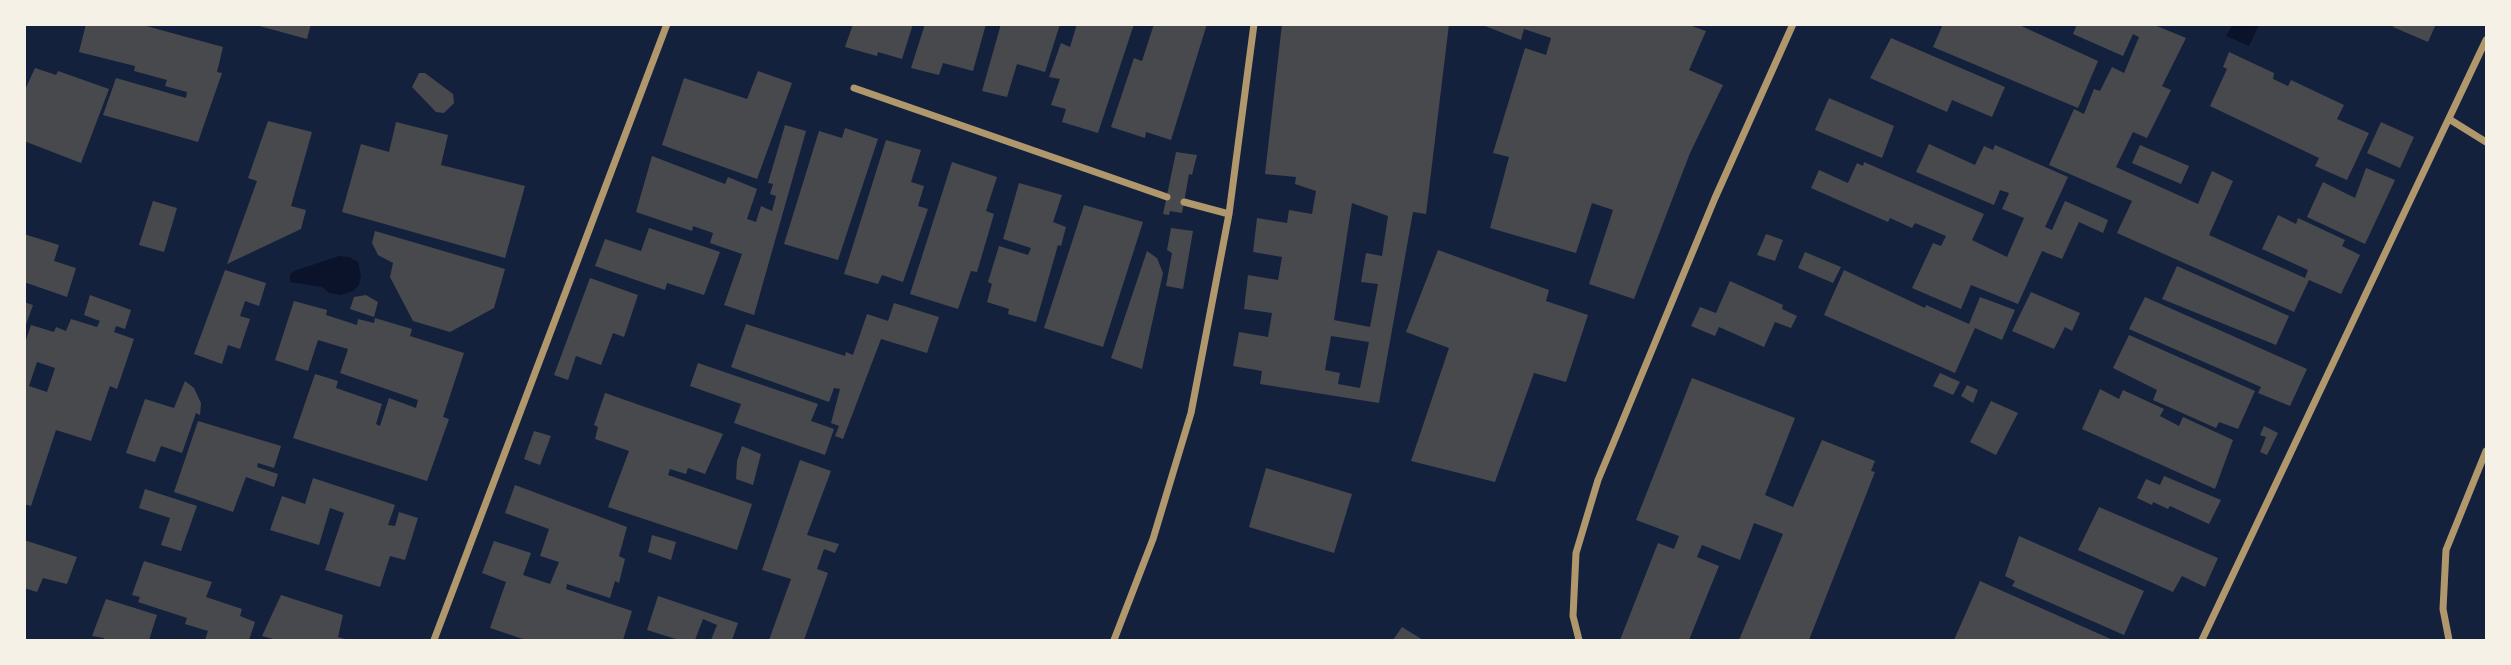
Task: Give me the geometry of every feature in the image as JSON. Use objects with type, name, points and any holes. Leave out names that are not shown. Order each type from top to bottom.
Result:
[{"type":"street","points":[[434,640],[667,24]]},
{"type":"street","points":[[1114,640],[1153,539],[1191,413],[1229,214],[1254,24]]},
{"type":"street","points":[[1579,640],[1573,616],[1576,554],[1598,480],[1715,198],[1793,24]]},
{"type":"street","points":[[2202,640],[2487,40]]},
{"type":"street","points":[[854,88],[1167,197]]},
{"type":"street","points":[[2449,119],[2487,142]]},
{"type":"street","points":[[1184,202],[1229,214]]},
{"type":"street","points":[[2449,640],[2443,608],[2446,550],[2487,451]]},
{"type":"water","points":[[2232,24],[2259,25],[2249,46],[2226,36]]},
{"type":"water","points":[[339,256],[358,262],[361,275],[359,285],[353,291],[341,295],[329,293],[322,287],[290,282],[290,274],[294,271]]},
{"type":"building","points":[[86,24],[139,24],[223,47],[217,72],[222,73],[198,142],[103,115],[116,78],[186,98],[187,92],[165,86],[167,80],[134,71],[135,66],[79,52]]},
{"type":"building","points":[[252,24],[311,24],[307,39]]},
{"type":"building","points":[[853,24],[913,24],[902,59],[878,52],[877,56],[845,47]]},
{"type":"building","points":[[925,24],[986,24],[973,71],[943,63],[939,75],[911,68]]},
{"type":"building","points":[[1001,24],[1060,24],[1045,72],[1017,64],[1007,97],[982,91]]},
{"type":"building","points":[[1077,24],[1134,24],[1098,133],[1062,122],[1066,109],[1051,105],[1060,79],[1049,77],[1061,43],[1070,47]]},
{"type":"building","points":[[1154,24],[1207,24],[1171,140],[1146,132],[1145,138],[1111,127],[1134,58],[1142,61]]},
{"type":"building","points":[[1282,24],[1449,24],[1426,214],[1413,212],[1379,403],[1260,384],[1262,371],[1233,366],[1239,332],[1268,337],[1272,313],[1244,309],[1248,275],[1278,280],[1282,257],[1253,252],[1257,218],[1287,223],[1289,210],[1312,214],[1316,191],[1295,184],[1296,177],[1265,174]],"holes":[[[1352,203],[1388,216],[1382,256],[1366,253],[1361,282],[1378,284],[1370,327],[1334,320]],[[1331,336],[1369,342],[1360,388],[1338,384],[1340,373],[1325,370]]]},
{"type":"building","points":[[1480,24],[1686,24],[1706,31],[1689,70],[1723,85],[1690,153],[1634,299],[1589,284],[1613,210],[1592,203],[1576,253],[1490,228],[1509,157],[1493,153],[1525,48],[1546,55],[1551,38],[1524,29],[1521,40]]},
{"type":"building","points":[[1943,24],[2017,24],[2098,61],[2078,108],[1933,47]]},
{"type":"building","points":[[2077,24],[2152,24],[2186,38],[2162,86],[2171,90],[2147,138],[2133,132],[2116,167],[2198,204],[2212,171],[2233,181],[2209,235],[2305,278],[2308,270],[2262,249],[2278,215],[2296,224],[2298,218],[2345,240],[2342,246],[2360,255],[2341,294],[2309,280],[2294,312],[2117,233],[2132,201],[2049,165],[2074,109],[2084,114],[2094,89],[2100,91],[2112,67],[2124,73],[2139,37],[2133,34],[2123,56],[2073,34]]},
{"type":"building","points":[[2394,24],[2436,24],[2428,42],[2393,27]]},
{"type":"building","points":[[1891,38],[2005,87],[1992,117],[1952,100],[1947,112],[1870,78]]},
{"type":"building","points":[[2229,52],[2274,73],[2273,79],[2288,86],[2291,80],[2344,105],[2337,119],[2369,133],[2347,180],[2315,166],[2319,158],[2210,106],[2227,69],[2223,67]]},
{"type":"building","points":[[35,68],[56,75],[58,71],[109,89],[81,163],[24,141],[24,92]]},
{"type":"building","points":[[758,71],[792,83],[757,179],[662,145],[684,78],[747,99]]},
{"type":"building","points":[[419,73],[425,73],[453,94],[454,103],[444,113],[436,112],[412,87]]},
{"type":"building","points":[[1829,98],[1894,126],[1882,158],[1815,130]]},
{"type":"building","points":[[268,121],[312,132],[291,206],[306,210],[301,229],[227,264],[257,181],[248,178]]},
{"type":"building","points":[[396,122],[448,135],[441,165],[525,186],[505,258],[342,212],[361,144],[389,152]]},
{"type":"building","points":[[2381,122],[2414,137],[2400,168],[2367,153]]},
{"type":"building","points":[[785,125],[806,131],[754,315],[724,305],[742,254],[710,243],[713,233],[693,226],[692,231],[636,212],[652,156],[725,184],[728,177],[757,189],[747,219],[756,222],[761,206],[772,211],[776,196],[770,194],[773,184],[768,183]]},
{"type":"building","points":[[845,128],[878,139],[838,260],[784,244],[819,131],[842,138]]},
{"type":"building","points":[[886,140],[921,150],[911,182],[924,186],[918,206],[928,209],[903,282],[882,275],[878,284],[844,274]]},
{"type":"building","points":[[1929,144],[1975,165],[1984,146],[1993,150],[1995,145],[2068,177],[2045,227],[2052,230],[2065,201],[2108,220],[2103,233],[2079,222],[2062,259],[2042,251],[2018,304],[1971,285],[1961,309],[1912,288],[1933,243],[1941,246],[1946,236],[1915,223],[1912,228],[1890,218],[1888,222],[1811,188],[1819,170],[1848,183],[1857,163],[1863,166],[1864,162],[1984,214],[1972,240],[2007,257],[2024,218],[2002,209],[2009,193],[2000,190],[1994,205],[1916,172]]},
{"type":"building","points":[[2140,145],[2189,166],[2181,184],[2132,163]]},
{"type":"building","points":[[1176,152],[1197,155],[1192,175],[1189,174],[1182,213],[1170,211],[1169,215],[1163,214]]},
{"type":"building","points":[[952,162],[997,177],[986,211],[994,214],[977,272],[971,271],[958,309],[910,294]]},
{"type":"building","points":[[2366,168],[2395,180],[2365,244],[2307,217],[2323,182],[2355,198]]},
{"type":"building","points":[[1019,183],[1062,195],[1053,222],[1066,227],[1061,246],[1058,245],[1036,322],[1008,314],[1009,309],[987,302],[992,284],[988,282],[999,246],[1028,255],[1031,248],[1003,239]]},
{"type":"building","points":[[153,201],[177,208],[164,252],[139,245]]},
{"type":"building","points":[[1084,205],[1143,222],[1103,347],[1044,328]]},
{"type":"building","points":[[649,228],[720,252],[704,295],[667,283],[665,290],[595,266],[605,239],[641,251]]},
{"type":"building","points":[[1171,228],[1193,231],[1183,289],[1166,286],[1172,253],[1167,250]]},
{"type":"building","points":[[375,231],[505,269],[494,308],[450,332],[413,321],[390,277],[393,263],[378,255],[372,243]]},
{"type":"building","points":[[24,234],[59,245],[54,261],[76,268],[67,297],[24,282]]},
{"type":"building","points":[[1766,234],[1783,240],[1775,261],[1757,255]]},
{"type":"building","points":[[1438,250],[1549,290],[1546,301],[1588,315],[1566,382],[1534,373],[1495,482],[1411,461],[1449,348],[1406,332]]},
{"type":"building","points":[[1147,251],[1157,258],[1163,273],[1142,369],[1111,358]]},
{"type":"building","points":[[1805,252],[1841,267],[1833,283],[1798,268]]},
{"type":"building","points":[[2177,266],[2289,316],[2276,345],[2162,299]]},
{"type":"building","points":[[225,270],[266,283],[259,306],[245,301],[240,316],[250,319],[240,349],[228,345],[222,364],[194,354]]},
{"type":"building","points":[[1844,270],[1925,308],[1926,305],[1969,324],[1980,297],[2015,310],[2002,340],[1975,328],[1955,373],[1824,315]]},
{"type":"building","points":[[590,278],[638,295],[624,337],[613,333],[601,365],[576,356],[568,380],[554,375]]},
{"type":"building","points":[[1730,281],[1783,305],[1782,309],[1797,316],[1791,328],[1775,322],[1764,347],[1719,327],[1715,336],[1691,326],[1700,307],[1716,313]]},
{"type":"building","points":[[2031,292],[2080,313],[2072,331],[2065,327],[2054,349],[2012,331]]},
{"type":"building","points":[[90,295],[131,310],[125,329],[116,326],[114,332],[134,339],[117,389],[110,386],[91,441],[56,430],[31,506],[24,504],[24,346],[31,325],[54,332],[56,327],[66,331],[71,319],[97,327],[100,321],[84,315]],"holes":[[[37,362],[55,368],[47,392],[29,386]]]},
{"type":"building","points":[[366,295],[378,302],[374,317],[350,309],[354,297]]},
{"type":"building","points":[[2145,297],[2307,369],[2290,406],[2258,393],[2261,387],[2129,329]]},
{"type":"building","points":[[294,301],[327,310],[326,315],[357,325],[358,319],[374,323],[375,318],[412,329],[410,336],[464,353],[443,417],[449,419],[427,481],[293,438],[315,374],[338,381],[336,388],[382,404],[376,424],[380,426],[389,398],[416,408],[418,400],[340,373],[348,349],[318,340],[308,371],[275,360]]},
{"type":"building","points":[[24,302],[33,305],[25,327],[24,327]]},
{"type":"building","points":[[894,303],[939,317],[927,353],[881,339],[843,439],[835,436],[839,426],[831,423],[840,389],[834,388],[829,402],[731,367],[746,324],[845,356],[846,352],[853,355],[867,314],[888,321]]},
{"type":"building","points":[[2129,335],[2255,391],[2238,429],[2219,422],[2216,428],[2153,400],[2157,390],[2113,368]]},
{"type":"building","points":[[698,363],[818,404],[811,421],[834,429],[825,455],[734,423],[741,404],[690,386]]},
{"type":"building","points":[[1940,373],[1960,382],[1953,395],[1933,386]]},
{"type":"building","points":[[1692,378],[1795,418],[1765,495],[1793,507],[1822,440],[1875,461],[1871,471],[1875,472],[1809,640],[1739,640],[1783,534],[1754,523],[1740,560],[1702,545],[1697,557],[1719,566],[1689,640],[1620,640],[1658,543],[1674,549],[1679,536],[1636,520]]},
{"type":"building","points":[[185,381],[194,388],[201,403],[200,415],[196,413],[182,453],[161,446],[155,462],[126,453],[145,399],[174,408]]},
{"type":"building","points":[[1967,385],[1978,390],[1973,403],[1961,396]]},
{"type":"building","points":[[2100,389],[2119,399],[2123,390],[2164,409],[2160,416],[2179,426],[2183,417],[2233,440],[2215,489],[2082,429]]},
{"type":"building","points":[[605,393],[723,434],[705,474],[688,468],[686,474],[670,469],[668,475],[752,504],[737,550],[608,507],[629,451],[595,439],[598,427],[594,425]]},
{"type":"building","points":[[1991,401],[2018,413],[1996,455],[1970,442]]},
{"type":"building","points":[[198,421],[281,446],[274,468],[258,463],[257,467],[278,474],[274,487],[246,477],[233,512],[174,492]]},
{"type":"building","points":[[2264,426],[2278,433],[2267,455],[2260,452],[2266,437],[2260,435]]},
{"type":"building","points":[[534,431],[551,436],[540,465],[524,459]]},
{"type":"building","points":[[742,446],[761,454],[753,485],[736,479],[737,461]]},
{"type":"building","points":[[800,460],[831,471],[807,535],[839,544],[835,553],[824,549],[817,569],[828,573],[804,640],[769,640],[791,579],[762,570]]},
{"type":"building","points":[[1266,468],[1352,494],[1334,553],[1249,527]]},
{"type":"building","points":[[2164,476],[2221,500],[2209,524],[2170,506],[2168,509],[2137,498],[2146,479],[2160,485]]},
{"type":"building","points":[[313,478],[395,505],[388,525],[395,526],[399,512],[418,518],[405,560],[390,556],[380,587],[325,570],[344,513],[330,508],[319,545],[270,530],[282,496],[305,504]]},
{"type":"building","points":[[515,485],[627,527],[619,556],[625,559],[619,583],[615,581],[610,598],[567,584],[566,589],[632,611],[623,640],[526,640],[490,628],[506,582],[482,573],[494,541],[531,553],[523,575],[550,584],[559,562],[540,556],[549,529],[505,513]]},
{"type":"building","points":[[145,489],[197,506],[181,551],[161,545],[170,518],[139,508]]},
{"type":"building","points":[[2099,507],[2218,558],[2205,587],[2182,576],[2173,592],[2078,550]]},
{"type":"building","points":[[652,535],[676,542],[671,560],[648,552]]},
{"type":"building","points":[[2019,536],[2144,591],[2124,635],[2012,586],[2015,581],[2005,576]]},
{"type":"building","points":[[24,540],[77,557],[67,584],[43,578],[37,592],[24,588]]},
{"type":"building","points":[[144,561],[212,582],[206,597],[242,609],[240,616],[255,622],[249,640],[205,640],[208,631],[185,624],[187,618],[138,602],[140,597],[132,595]]},
{"type":"building","points":[[1980,581],[2113,640],[1954,640]]},
{"type":"building","points":[[281,595],[343,615],[338,637],[349,640],[277,640],[262,636]]},
{"type":"building","points":[[658,596],[738,623],[732,640],[711,640],[717,625],[703,619],[695,640],[679,640],[647,630]]},
{"type":"building","points":[[106,599],[157,615],[149,640],[104,640],[92,636]]},
{"type":"building","points":[[1402,627],[1423,640],[1393,640]]}]
